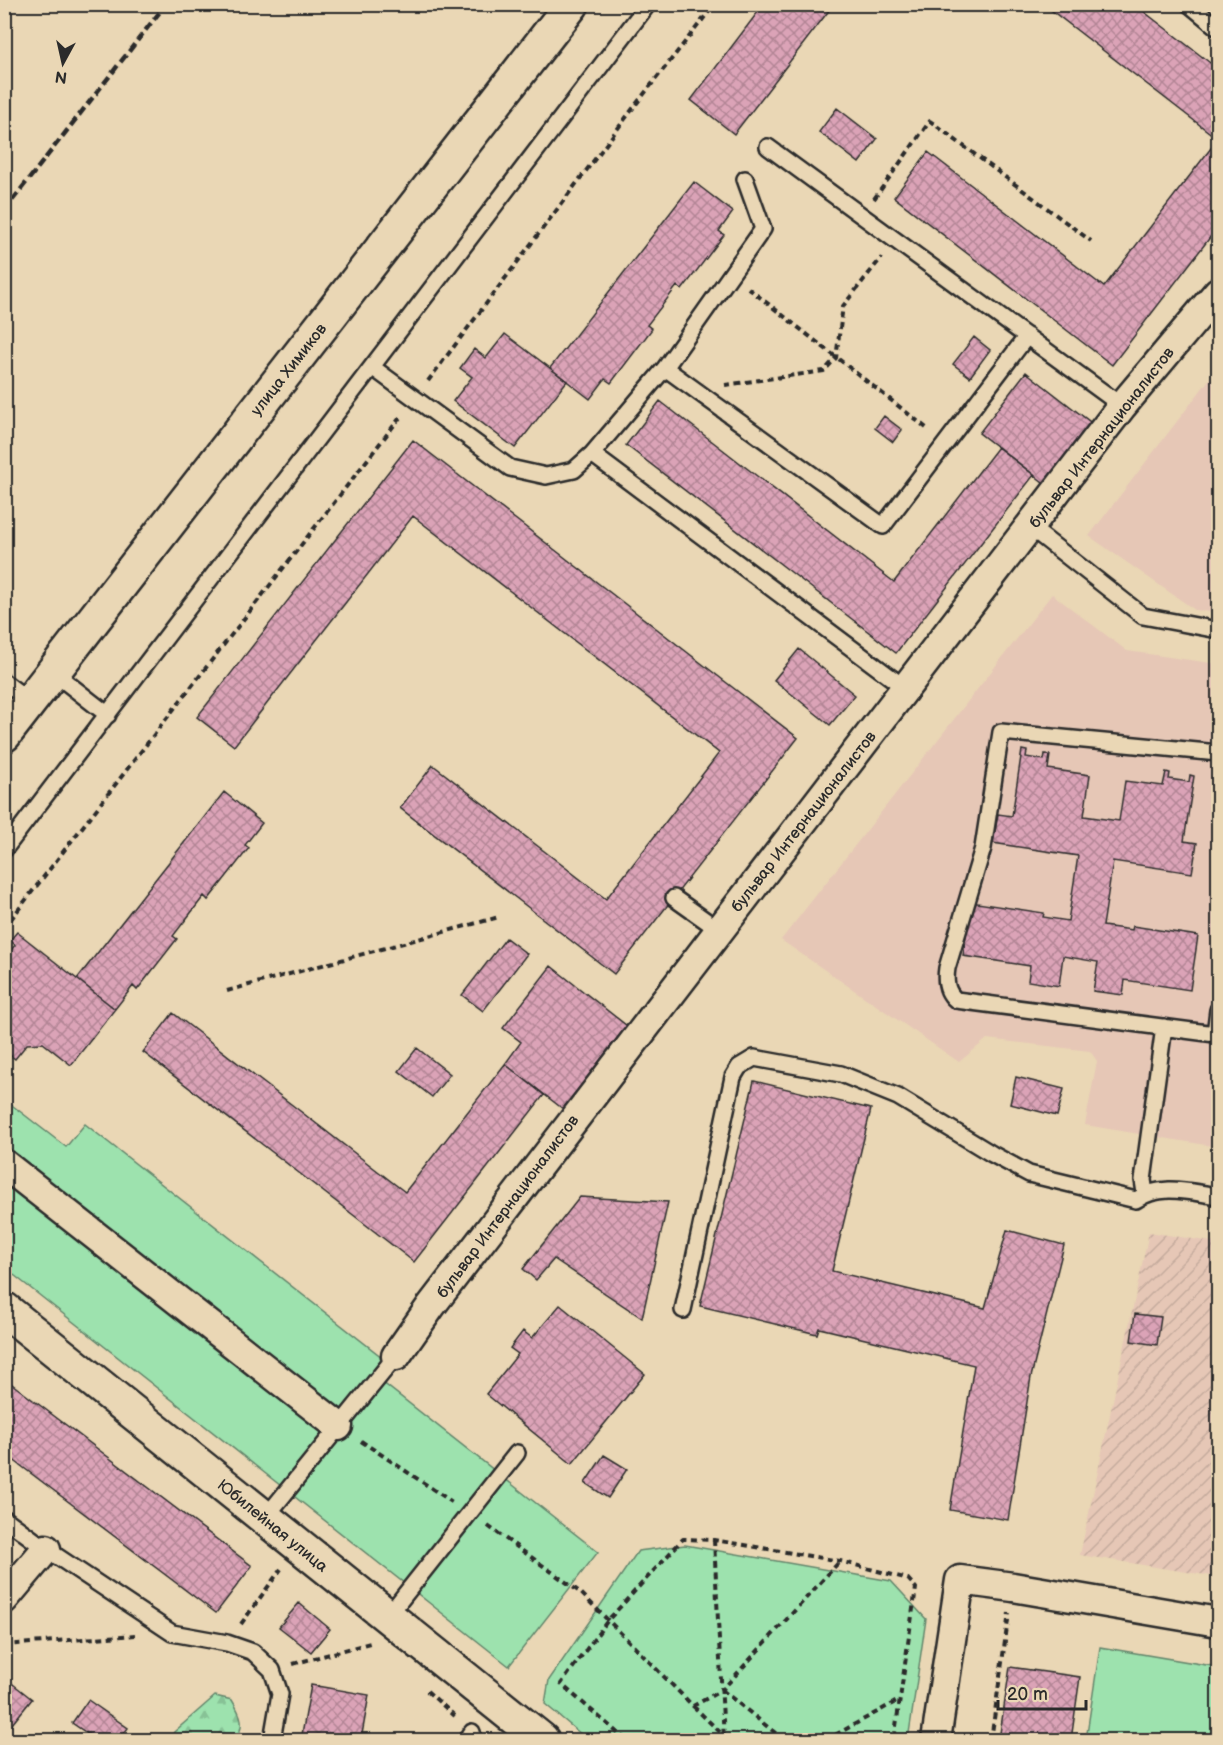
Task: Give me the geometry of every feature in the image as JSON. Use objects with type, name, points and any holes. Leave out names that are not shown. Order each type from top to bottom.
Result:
[{"type":"main road","name":"улица Химиков","points":[[4,735],[572,4]]},
{"type":"main road","name":"Юбилейная улица","points":[[4,1309],[265,1518],[381,1629],[542,1740]]},
{"type":"street","name":"бульвар Интернационалистов","points":[[396,1356],[445,1288],[1122,406],[1218,292]]},
{"type":"street","points":[[4,1164],[338,1426]]},
{"type":"street","points":[[4,1599],[46,1549]]},
{"type":"street","points":[[936,1740],[960,1580],[1218,1622]]},
{"type":"lane","points":[[4,850],[648,4]]},
{"type":"lane","points":[[1189,4],[1216,20]]},
{"type":"lane","points":[[768,147],[1122,406]]},
{"type":"lane","points":[[372,367],[510,468],[546,476],[574,470],[592,454],[665,368],[763,228],[745,179]]},
{"type":"lane","points":[[665,368],[883,526],[1027,336]]},
{"type":"lane","points":[[592,454],[905,688]]},
{"type":"lane","points":[[1030,527],[1143,616],[1218,630]]},
{"type":"lane","points":[[53,672],[108,715]]},
{"type":"lane","points":[[4,682],[30,701]]},
{"type":"lane","points":[[1218,753],[1001,732],[983,848],[945,979],[950,995],[956,1000],[1215,1034],[1218,1010]]},
{"type":"lane","points":[[674,898],[719,930]]},
{"type":"lane","points":[[1145,1193],[1143,1180],[1164,1027]]},
{"type":"lane","points":[[683,1310],[733,1077],[739,1067],[754,1058],[841,1074],[898,1097],[1029,1174],[1136,1200],[1145,1193],[1160,1189],[1218,1196]]},
{"type":"lane","points":[[265,1518],[396,1356]]},
{"type":"lane","points":[[381,1629],[517,1453]]},
{"type":"lane","points":[[4,1518],[46,1549],[172,1633],[227,1643],[253,1652],[272,1670],[279,1694],[272,1740]]},
{"type":"path","points":[[4,928],[415,398],[636,103],[715,4]]},
{"type":"path","points":[[861,215],[930,122],[1091,241]]},
{"type":"path","points":[[694,390],[824,371],[836,358],[843,306],[895,240]]},
{"type":"path","points":[[731,274],[946,444]]},
{"type":"path","points":[[4,911],[13,917]]},
{"type":"path","points":[[226,991],[499,917]]},
{"type":"path","points":[[338,1426],[470,1513],[581,1593],[724,1738]]},
{"type":"path","points":[[626,1740],[561,1684],[608,1620],[683,1539],[714,1540],[840,1561],[908,1579],[916,1588],[894,1740]]},
{"type":"path","points":[[714,1540],[724,1738]]},
{"type":"path","points":[[693,1706],[722,1690],[840,1561]]},
{"type":"path","points":[[227,1643],[286,1562]]},
{"type":"path","points":[[991,1740],[1013,1587]]},
{"type":"path","points":[[272,1670],[381,1629]]},
{"type":"path","points":[[4,1645],[172,1633]]},
{"type":"path","points":[[722,1690],[784,1740]]},
{"type":"path","points":[[826,1740],[900,1700]]},
{"type":"shaded area","points":[[1218,368],[1218,613],[1195,610],[1089,536]]},
{"type":"shaded area","points":[[1052,594],[1127,651],[1218,664],[1218,1147],[1085,1125],[1097,1061],[1090,1051],[987,1039],[959,1062],[781,940]]},
{"type":"shaded area","points":[[1149,1232],[1218,1243],[1218,1577],[1080,1555]]},
{"type":"green space","points":[[4,1099],[66,1147],[85,1124],[383,1358],[372,1374],[598,1552],[509,1666],[5,1268]]},
{"type":"green space","points":[[685,1545],[891,1581],[926,1619],[908,1740],[588,1740],[545,1704],[549,1680],[638,1551]]},
{"type":"green space","points":[[1100,1647],[1218,1667],[1218,1740],[1086,1740]]},
{"type":"green space","points":[[215,1696],[232,1700],[238,1710],[241,1725],[235,1740],[170,1740],[174,1732]]},
{"type":"building","points":[[764,4],[834,4],[734,134],[691,100]]},
{"type":"building","points":[[1043,4],[1134,4],[1218,69],[1218,139]]},
{"type":"building","points":[[837,108],[877,139],[859,163],[819,132]]},
{"type":"building","points":[[1218,139],[1218,227],[1112,365],[894,197],[928,152],[1104,287]]},
{"type":"building","points":[[694,182],[733,212],[719,231],[724,235],[682,290],[677,286],[647,325],[652,329],[611,383],[605,379],[590,399],[550,368]]},
{"type":"building","points":[[505,334],[567,381],[515,448],[453,401],[472,377],[460,368],[474,349],[486,358]]},
{"type":"building","points":[[974,337],[990,350],[970,377],[953,364]]},
{"type":"building","points":[[1026,372],[1094,425],[1047,485],[979,433]]},
{"type":"building","points":[[660,401],[894,582],[998,447],[1034,475],[896,653],[626,445]]},
{"type":"building","points":[[884,416],[902,430],[893,442],[875,428]]},
{"type":"building","points":[[413,440],[798,738],[614,974],[400,808],[433,765],[606,899],[719,753],[413,516],[234,746],[197,717]]},
{"type":"building","points":[[799,649],[855,695],[830,725],[774,680]]},
{"type":"building","points":[[1022,750],[1027,751],[1026,757],[1044,760],[1045,754],[1050,755],[1048,769],[1090,775],[1084,816],[1119,821],[1125,781],[1163,786],[1166,772],[1170,773],[1169,779],[1189,782],[1190,775],[1194,776],[1184,841],[1197,843],[1192,873],[1113,861],[1103,926],[1132,930],[1133,926],[1198,936],[1190,990],[1125,980],[1123,995],[1093,991],[1098,962],[1063,956],[1059,986],[1028,981],[1030,966],[963,956],[971,902],[1044,913],[1043,917],[1068,921],[1078,856],[993,843],[998,814],[1012,816]]},
{"type":"building","points":[[224,792],[262,823],[245,845],[249,848],[208,900],[204,896],[173,936],[177,939],[137,990],[133,986],[115,1009],[77,979]]},
{"type":"building","points":[[17,932],[115,1009],[71,1065],[43,1043],[27,1044],[15,1059],[4,1051],[4,958],[15,945],[10,940]]},
{"type":"building","points":[[506,938],[527,954],[483,1011],[462,995]]},
{"type":"building","points":[[551,966],[627,1026],[563,1109],[505,1064],[521,1042],[503,1028]]},
{"type":"building","points":[[173,1013],[405,1192],[505,1064],[544,1095],[414,1262],[143,1052]]},
{"type":"building","points":[[417,1048],[450,1074],[432,1097],[399,1071]]},
{"type":"building","points":[[1016,1077],[1064,1089],[1057,1116],[1010,1104]]},
{"type":"building","points":[[754,1081],[871,1109],[832,1271],[985,1308],[1007,1230],[1064,1245],[1031,1377],[1008,1520],[950,1510],[974,1365],[819,1328],[817,1334],[700,1306]]},
{"type":"building","points":[[580,1197],[668,1202],[642,1318],[554,1259],[536,1280],[523,1269]]},
{"type":"building","points":[[560,1305],[645,1374],[572,1464],[486,1394],[518,1354],[510,1348],[523,1331],[532,1338]]},
{"type":"building","points":[[1135,1314],[1161,1317],[1157,1345],[1131,1341]]},
{"type":"building","points":[[4,1378],[252,1566],[216,1613],[4,1453]]},
{"type":"building","points":[[604,1455],[627,1469],[608,1498],[585,1483]]},
{"type":"building","points":[[299,1603],[330,1629],[311,1652],[279,1627]]},
{"type":"building","points":[[1010,1667],[1080,1677],[1071,1740],[999,1740]]},
{"type":"building","points":[[4,1677],[32,1699],[4,1734]]},
{"type":"building","points":[[311,1685],[369,1695],[361,1740],[301,1740]]},
{"type":"building","points":[[88,1700],[128,1728],[119,1740],[97,1740],[72,1723]]},
{"type":"railway","points":[[4,211],[166,4]]}]
